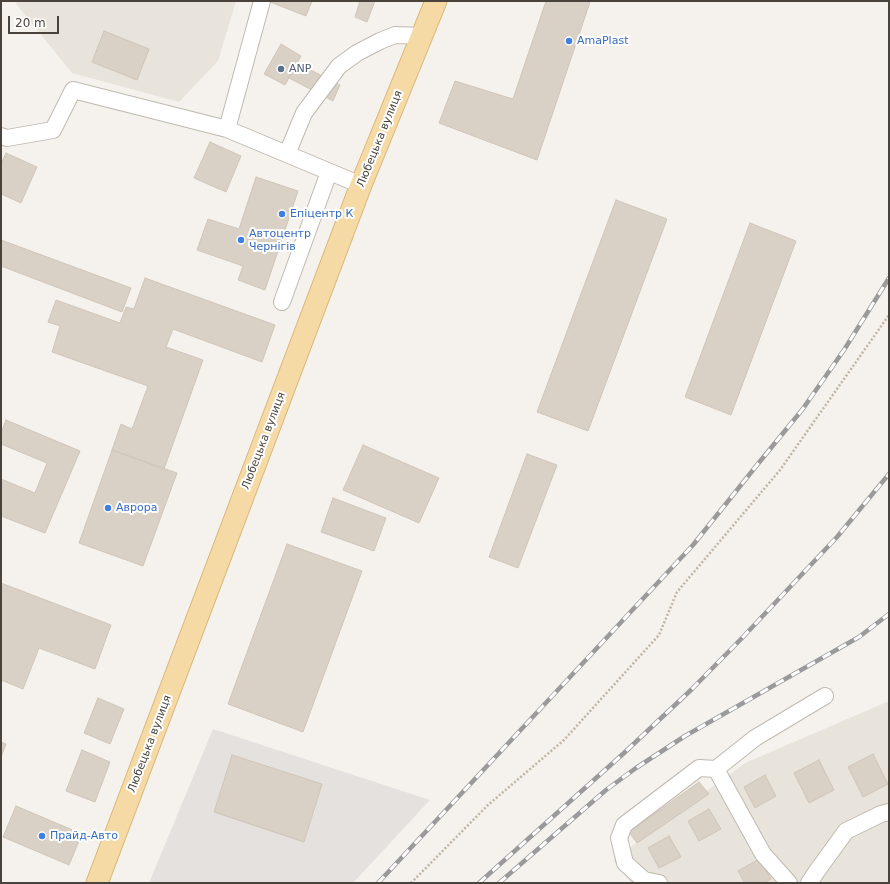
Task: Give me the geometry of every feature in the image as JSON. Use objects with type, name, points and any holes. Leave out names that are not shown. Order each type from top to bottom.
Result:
[{"type":"main road","name":"Любецька вулиця","points":[[97,883],[361,185],[436,1]]},
{"type":"street","points":[[227,129],[262,1]]},
{"type":"street","points":[[287,154],[304,113],[339,66],[357,53],[395,35],[422,36]]},
{"type":"street","points":[[1,136],[7,138],[54,130],[73,90],[227,129],[361,185]]},
{"type":"street","points":[[282,302],[329,172]]},
{"type":"street","points":[[659,883],[644,880],[625,863],[619,838],[624,826],[699,768],[716,769],[755,738],[825,696]]},
{"type":"street","points":[[716,769],[763,854],[789,883]]},
{"type":"street","points":[[810,883],[846,831],[881,814],[889,812]]},
{"type":"path","points":[[412,883],[488,804],[564,740],[659,635],[677,592],[780,470],[889,316]]},
{"type":"shaded area","points":[[15,1],[236,1],[218,61],[179,102],[72,73]]},
{"type":"shaded area","points":[[889,701],[889,883],[631,883],[613,860],[745,763]]},
{"type":"shaded area","points":[[213,729],[430,800],[353,883],[149,883]]},
{"type":"building","points":[[312,1],[306,16],[270,2]]},
{"type":"building","points":[[360,1],[375,1],[367,22],[355,17]]},
{"type":"building","points":[[546,1],[590,2],[537,160],[439,123],[455,81],[513,99]]},
{"type":"building","points":[[104,31],[149,49],[137,80],[92,62]]},
{"type":"building","name":"ANP","points":[[281,44],[301,56],[285,85],[264,74]]},
{"type":"building","points":[[297,63],[340,85],[333,101],[289,78]]},
{"type":"building","points":[[210,142],[241,156],[226,192],[194,178]]},
{"type":"building","points":[[6,153],[37,167],[21,203],[1,194],[1,164]]},
{"type":"building","name":"Автоцентр Чернігів","points":[[256,177],[298,191],[265,290],[238,280],[243,266],[197,250],[208,219],[239,229]]},
{"type":"building","points":[[616,200],[667,219],[588,431],[537,412]]},
{"type":"building","points":[[750,223],[796,241],[731,415],[685,397]]},
{"type":"building","points":[[1,240],[131,288],[122,312],[1,266]]},
{"type":"building","points":[[145,278],[275,325],[262,362],[173,329],[166,347],[203,360],[164,469],[112,450],[121,424],[132,429],[148,386],[52,352],[60,326],[48,322],[56,300],[120,323],[126,307],[134,309]]},
{"type":"building","points":[[6,420],[80,451],[45,533],[1,516],[1,479],[35,493],[47,463],[1,444],[1,433]]},
{"type":"building","points":[[363,445],[439,478],[419,523],[343,490]]},
{"type":"building","points":[[112,450],[177,473],[143,566],[79,543]]},
{"type":"building","points":[[527,454],[557,465],[518,568],[489,557]]},
{"type":"building","points":[[333,498],[386,518],[374,551],[321,532]]},
{"type":"building","points":[[287,544],[362,571],[303,732],[228,704]]},
{"type":"building","points":[[1,583],[111,625],[95,669],[39,648],[23,689],[1,680]]},
{"type":"building","points":[[98,698],[124,709],[110,744],[84,733]]},
{"type":"building","points":[[1,742],[6,744],[1,757]]},
{"type":"building","points":[[82,750],[110,762],[95,802],[66,791]]},
{"type":"building","points":[[873,754],[888,784],[863,797],[848,767]]},
{"type":"building","points":[[232,755],[322,784],[304,842],[214,812]]},
{"type":"building","points":[[819,760],[834,790],[809,803],[794,773]]},
{"type":"building","points":[[765,775],[776,796],[755,808],[744,787]]},
{"type":"building","points":[[699,782],[709,794],[637,843],[629,832]]},
{"type":"building","name":"Прайд-Авто","points":[[16,806],[82,834],[69,865],[3,837]]},
{"type":"building","points":[[709,809],[721,829],[699,841],[688,821]]},
{"type":"building","points":[[669,836],[681,857],[659,868],[648,848]]},
{"type":"building","points":[[759,859],[771,879],[764,883],[745,883],[738,871]]},
{"type":"railway","points":[[378,883],[693,545],[802,410],[844,350],[889,278]]},
{"type":"railway","points":[[479,883],[624,753],[692,689],[837,537],[889,474]]},
{"type":"railway","points":[[499,883],[606,790],[636,768],[685,736],[859,637],[889,614]]},
{"type":"place","name":"AmaPlast","points":[[569,41]]},
{"type":"place","name":"ANP","points":[[281,69]]},
{"type":"place","name":"Епіцентр К","points":[[282,214]]},
{"type":"place","name":"Автоцентр Чернігів","points":[[241,240]]},
{"type":"place","name":"Аврора","points":[[108,508]]},
{"type":"place","name":"Прайд-Авто","points":[[42,836]]}]
